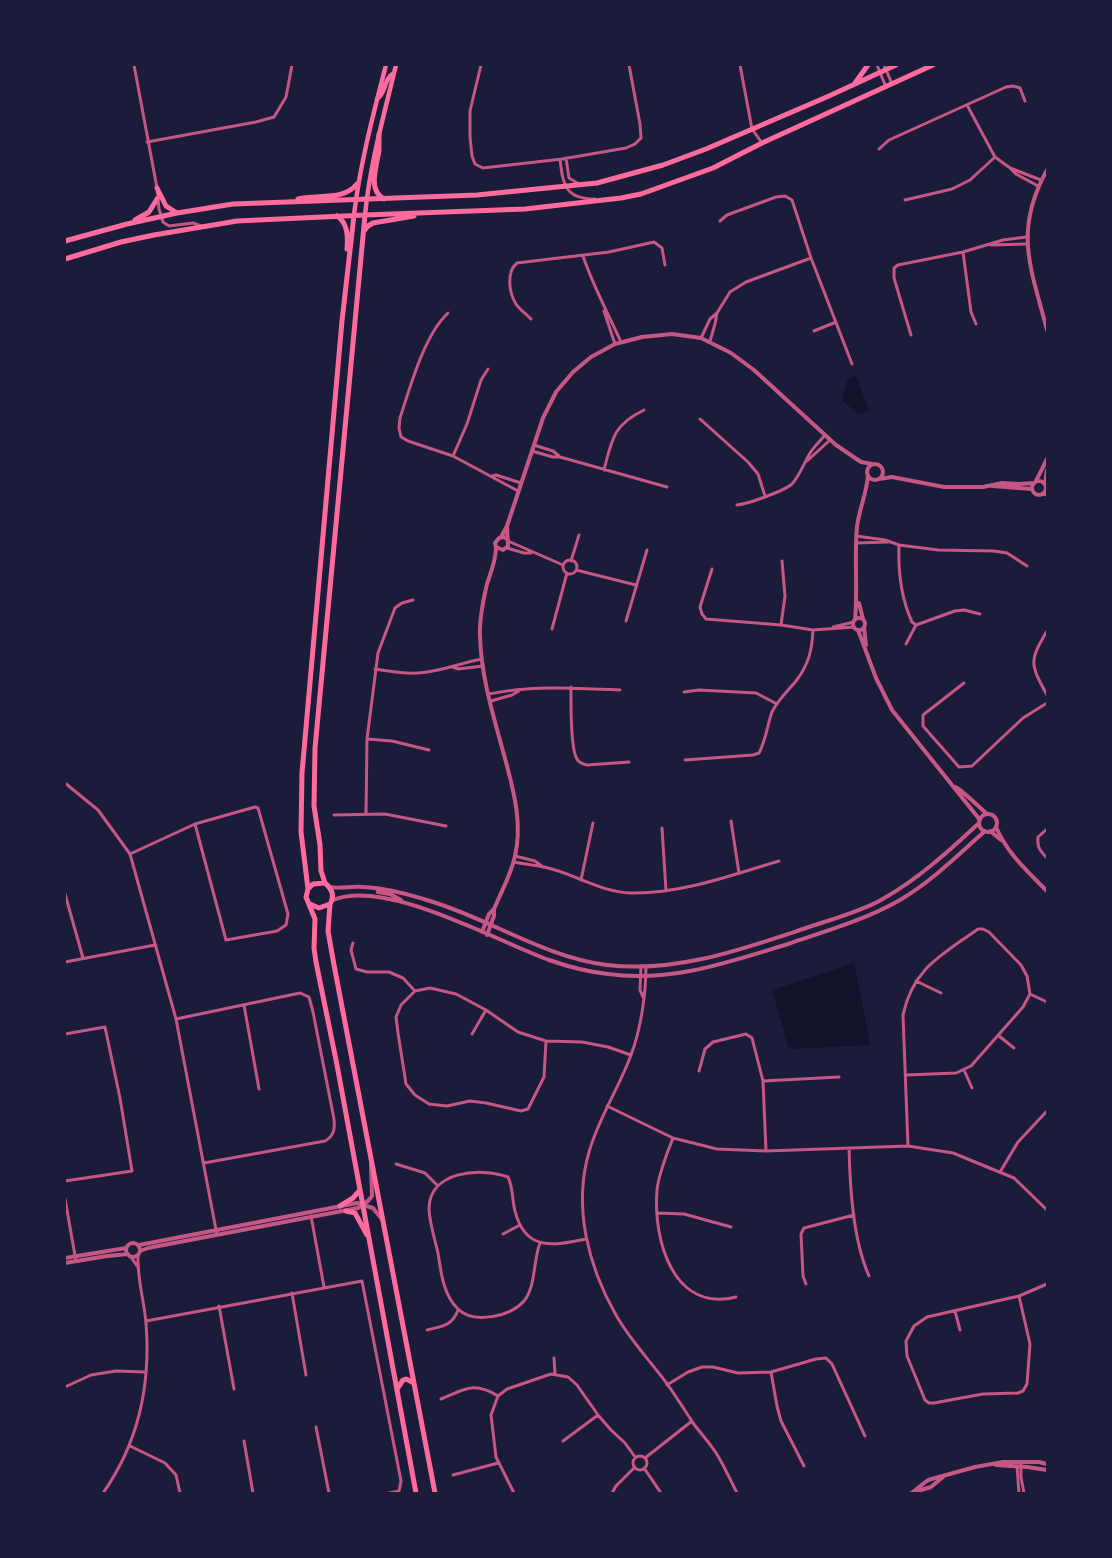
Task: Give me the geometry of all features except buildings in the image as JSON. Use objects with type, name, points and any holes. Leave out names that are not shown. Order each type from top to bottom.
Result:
[{"type":"main road","points":[[386,65],[357,184],[346,282],[302,773],[301,832],[308,889],[306,897],[315,919],[314,948],[316,962],[416,1493]]},
{"type":"main road","points":[[396,65],[379,134],[364,214],[315,748],[314,806],[320,845],[321,870],[332,892],[328,931],[435,1493]]},
{"type":"main road","points":[[853,85],[868,65]]},
{"type":"main road","points":[[65,241],[161,216],[233,204],[477,196],[597,183],[663,165],[853,85],[880,73],[885,67],[896,65]]},
{"type":"main road","points":[[65,259],[121,242],[237,221],[364,214],[525,209],[641,194],[713,168],[933,65]]},
{"type":"main road","points":[[377,99],[382,96],[386,80],[394,73]]},
{"type":"main road","points":[[379,134],[375,186],[377,193],[384,199]]},
{"type":"main road","points":[[291,201],[306,197],[338,195],[353,190],[357,184]]},
{"type":"main road","points":[[157,188],[166,206],[177,213]]},
{"type":"main road","points":[[127,224],[146,214],[157,199]]},
{"type":"main road","points":[[363,233],[373,223],[436,212]]},
{"type":"main road","points":[[336,216],[343,221],[347,232],[344,270],[346,282]]},
{"type":"main road","points":[[308,889],[313,884],[327,885]]},
{"type":"main road","points":[[310,904],[319,908],[331,903]]},
{"type":"main road","points":[[340,1206],[353,1198],[360,1189]]},
{"type":"main road","points":[[346,1211],[355,1213],[370,1243]]},
{"type":"main road","points":[[397,1389],[403,1380],[406,1379],[414,1383]]},
{"type":"street","points":[[134,65],[157,188],[157,199],[163,222],[169,226],[193,223],[202,226]]},
{"type":"street","points":[[147,142],[268,120],[274,117],[286,96],[292,65]]},
{"type":"street","points":[[481,65],[470,110],[470,137],[475,164],[483,168],[560,159],[626,148],[635,144],[641,138],[640,124],[629,65]]},
{"type":"street","points":[[740,65],[752,128],[762,144]]},
{"type":"street","points":[[877,65],[886,87]]},
{"type":"street","points":[[885,67],[892,84]]},
{"type":"street","points":[[879,149],[889,140],[1006,87],[1020,88],[1025,101]]},
{"type":"street","points":[[967,105],[995,157],[1016,174],[1038,186]]},
{"type":"street","points":[[905,200],[952,190],[970,180],[995,157]]},
{"type":"street","points":[[566,158],[569,178],[581,185]]},
{"type":"street","points":[[560,159],[563,180],[575,196],[583,199],[621,198]]},
{"type":"street","points":[[1010,168],[1041,180]]},
{"type":"street","points":[[1047,170],[1038,186],[1028,216],[1026,237],[1047,330]]},
{"type":"street","points":[[720,220],[727,215],[776,197],[785,196],[792,200],[811,258],[852,364]]},
{"type":"street","points":[[911,335],[894,278],[894,268],[903,262],[963,252],[1002,240],[1026,237]]},
{"type":"street","points":[[531,319],[517,305],[510,291],[510,274],[512,267],[517,263],[583,256],[654,242],[662,248],[665,265]]},
{"type":"street","points":[[988,244],[1027,244]]},
{"type":"street","points":[[963,252],[971,312],[976,324]]},
{"type":"street","points":[[583,256],[604,308],[621,342]]},
{"type":"street","points":[[702,338],[710,319],[717,313],[730,292],[746,282],[811,258]]},
{"type":"street","points":[[604,308],[609,328],[616,344]]},
{"type":"street","points":[[448,313],[441,319],[418,361],[400,418],[399,428],[401,437],[453,456],[518,491]]},
{"type":"street","points":[[710,341],[717,313]]},
{"type":"street","points":[[814,331],[836,322]]},
{"type":"street","points":[[496,560],[496,541],[501,537],[507,526],[543,418],[556,392],[582,364],[616,344],[642,337],[666,334],[702,338],[731,352],[754,370],[830,440],[861,462],[872,479],[892,477],[944,487],[992,486],[1032,489],[1037,494],[1045,494],[1047,490],[1045,484],[1047,470]]},
{"type":"street","points":[[453,456],[467,424],[481,380],[488,368]]},
{"type":"street","points":[[604,470],[611,440],[620,425],[631,416],[644,410]]},
{"type":"street","points":[[700,419],[748,462],[758,474],[765,496]]},
{"type":"street","points":[[737,505],[747,504],[783,490],[792,484],[809,454],[825,435]]},
{"type":"street","points":[[806,461],[811,459],[830,440]]},
{"type":"street","points":[[534,445],[553,451],[560,457]]},
{"type":"street","points":[[532,451],[668,487]]},
{"type":"street","points":[[1032,489],[1047,459]]},
{"type":"street","points":[[861,462],[878,464],[892,477]]},
{"type":"street","points":[[872,464],[857,525],[858,598],[855,621],[856,629],[876,678],[892,710],[955,787],[985,831]]},
{"type":"street","points":[[867,489],[883,474],[883,468]]},
{"type":"street","points":[[491,476],[521,483]]},
{"type":"street","points":[[992,486],[1002,483],[1020,484],[1041,481],[1045,484]]},
{"type":"street","points":[[482,932],[514,862],[518,840],[514,792],[490,701],[483,666],[480,636],[481,612],[487,584],[496,560],[505,549],[508,540],[507,526]]},
{"type":"street","points":[[563,565],[571,561],[574,556],[579,535]]},
{"type":"street","points":[[856,536],[899,545],[938,550],[1007,553],[1027,566]]},
{"type":"street","points":[[501,537],[524,547],[531,553],[563,565]]},
{"type":"street","points":[[856,543],[889,542]]},
{"type":"street","points":[[899,545],[898,562],[902,593],[908,613],[912,622],[916,625]]},
{"type":"street","points":[[496,547],[531,553]]},
{"type":"street","points":[[626,621],[648,550]]},
{"type":"street","points":[[781,625],[784,596],[782,560]]},
{"type":"street","points":[[571,561],[576,565],[576,570]]},
{"type":"street","points":[[563,565],[567,573]]},
{"type":"street","points":[[712,569],[700,607],[706,619],[781,625],[813,630],[862,630],[864,627]]},
{"type":"street","points":[[567,573],[573,573],[576,570],[636,585]]},
{"type":"street","points":[[552,628],[567,573]]},
{"type":"street","points":[[858,598],[865,623],[866,650]]},
{"type":"street","points":[[366,814],[367,739],[378,654],[392,612],[402,603],[414,600]]},
{"type":"street","points":[[906,644],[916,625],[955,611],[964,610],[980,614]]},
{"type":"street","points":[[826,629],[855,621],[859,618],[863,620]]},
{"type":"street","points":[[685,760],[759,753],[776,704],[806,666],[812,649],[813,630]]},
{"type":"street","points":[[1047,631],[1032,659],[1036,675],[1047,695]]},
{"type":"street","points":[[375,669],[418,673],[482,659]]},
{"type":"street","points":[[452,667],[458,669],[483,666]]},
{"type":"street","points":[[964,682],[924,715],[923,721],[924,726],[959,768],[972,766],[1023,718],[1047,703]]},
{"type":"street","points":[[489,694],[538,688],[571,687],[620,690]]},
{"type":"street","points":[[571,687],[570,717],[575,758],[580,763],[587,765],[630,762]]},
{"type":"street","points":[[490,701],[512,695],[519,690]]},
{"type":"street","points":[[684,692],[699,690],[756,693],[776,704]]},
{"type":"street","points":[[367,739],[392,741],[429,750]]},
{"type":"street","points":[[65,783],[98,810],[130,854],[176,1019],[216,1235]]},
{"type":"street","points":[[955,787],[974,804],[996,818],[996,826],[1002,841],[1012,855],[1047,891]]},
{"type":"street","points":[[130,854],[195,824],[255,807],[258,808],[288,914],[286,925],[277,931],[226,940],[195,824]]},
{"type":"street","points":[[327,885],[377,888],[431,901],[552,952],[607,965],[646,966],[674,964],[714,957],[792,933],[880,901],[929,867],[980,822],[982,817],[988,814]]},
{"type":"street","points":[[334,815],[400,816],[446,826]]},
{"type":"street","points":[[731,821],[739,873]]},
{"type":"street","points":[[581,880],[593,823]]},
{"type":"street","points":[[331,903],[344,898],[384,897],[428,910],[550,961],[607,974],[646,976],[676,974],[715,967],[858,920],[901,899],[936,874],[985,831],[990,831],[996,826]]},
{"type":"street","points":[[662,828],[666,891]]},
{"type":"street","points":[[1047,829],[1038,837],[1037,845],[1047,858]]},
{"type":"street","points":[[990,831],[1002,841]]},
{"type":"street","points":[[515,856],[535,861],[544,867]]},
{"type":"street","points":[[514,862],[544,867],[598,888],[630,893],[666,891],[779,861]]},
{"type":"street","points":[[929,867],[936,874]]},
{"type":"street","points":[[377,888],[378,892],[390,894],[405,903]]},
{"type":"street","points":[[65,894],[83,958]]},
{"type":"street","points":[[487,935],[494,916],[494,909]]},
{"type":"street","points":[[856,910],[858,920]]},
{"type":"street","points":[[906,1075],[956,1073],[971,1066],[1023,1006],[1030,994],[1027,976],[1021,965],[989,932],[978,929],[930,963],[916,981],[907,998],[903,1015],[908,1146]]},
{"type":"street","points":[[792,933],[794,942]]},
{"type":"street","points":[[353,943],[351,950],[356,968],[368,972],[389,972],[403,978],[415,991]]},
{"type":"street","points":[[65,962],[155,945]]},
{"type":"street","points":[[641,966],[640,990],[643,997]]},
{"type":"street","points":[[646,966],[645,991],[640,1025],[631,1055],[607,1106],[589,1151],[583,1179],[586,1239],[590,1257],[601,1286],[616,1316],[717,1455],[737,1493]]},
{"type":"street","points":[[916,981],[941,994]]},
{"type":"street","points":[[546,1041],[544,1077],[528,1109],[521,1111],[486,1102],[470,1101],[447,1106],[429,1104],[415,1096],[406,1084],[396,1017],[401,1005],[415,991],[430,988],[456,994],[486,1010],[518,1032],[546,1041],[582,1042],[608,1047],[631,1055]]},
{"type":"street","points":[[176,1019],[300,993],[309,997],[334,1119],[334,1132],[324,1142],[204,1163]]},
{"type":"street","points":[[1030,994],[1047,1002]]},
{"type":"street","points":[[244,1005],[260,1088]]},
{"type":"street","points":[[472,1034],[486,1010]]},
{"type":"street","points":[[65,1034],[105,1026],[120,1098],[132,1171],[65,1181]]},
{"type":"street","points":[[699,1070],[705,1048],[713,1042],[746,1034],[752,1038],[763,1081],[766,1151]]},
{"type":"street","points":[[998,1036],[1014,1048]]},
{"type":"street","points":[[964,1070],[972,1088]]},
{"type":"street","points":[[763,1081],[839,1077]]},
{"type":"street","points":[[607,1106],[674,1138],[717,1149],[766,1151],[908,1146],[953,1153],[1014,1178],[1047,1210]]},
{"type":"street","points":[[1000,1172],[1018,1142],[1047,1111]]},
{"type":"street","points":[[674,1138],[657,1188],[657,1214],[664,1253],[676,1277],[687,1290],[704,1297],[728,1299],[736,1297]]},
{"type":"street","points":[[849,1148],[849,1175],[854,1215],[863,1262],[869,1276]]},
{"type":"street","points":[[65,1263],[107,1256],[130,1256],[148,1248],[358,1208],[372,1196],[371,1160]]},
{"type":"street","points":[[396,1164],[425,1173],[437,1185]]},
{"type":"street","points":[[540,1243],[529,1291],[524,1302],[511,1311],[494,1316],[469,1316],[458,1310],[444,1288],[429,1208],[437,1185],[453,1176],[472,1172],[508,1176],[520,1227],[527,1236],[540,1243],[564,1244],[586,1239]]},
{"type":"street","points":[[65,1199],[76,1261]]},
{"type":"street","points":[[65,1258],[126,1248],[130,1243],[139,1245],[357,1203],[373,1208],[383,1222]]},
{"type":"street","points":[[310,1212],[324,1287]]},
{"type":"street","points":[[657,1214],[684,1214],[731,1227]]},
{"type":"street","points":[[806,1284],[803,1276],[801,1234],[804,1228],[854,1215]]},
{"type":"street","points":[[503,1234],[520,1225]]},
{"type":"street","points":[[103,1493],[130,1446],[142,1406],[147,1372],[146,1320],[137,1267],[139,1245]]},
{"type":"street","points":[[126,1248],[137,1267]]},
{"type":"street","points":[[146,1320],[362,1281],[401,1481],[399,1491],[389,1493]]},
{"type":"street","points":[[1019,1296],[1030,1344],[1027,1384],[1023,1391],[1018,1393],[983,1394],[930,1403],[925,1400],[907,1356],[906,1341],[914,1326],[927,1317],[1019,1296],[1047,1284]]},
{"type":"street","points":[[292,1293],[306,1375]]},
{"type":"street","points":[[219,1306],[234,1389]]},
{"type":"street","points":[[427,1330],[448,1324],[454,1319],[458,1310]]},
{"type":"street","points":[[956,1311],[960,1330]]},
{"type":"street","points":[[554,1358],[555,1374]]},
{"type":"street","points":[[667,1384],[688,1372],[702,1367],[713,1367],[738,1373],[771,1372],[826,1358],[832,1364],[866,1436]]},
{"type":"street","points":[[65,1387],[91,1375],[107,1372],[147,1372]]},
{"type":"street","points":[[771,1372],[781,1421],[804,1466]]},
{"type":"street","points":[[514,1493],[496,1457],[491,1415],[498,1396],[507,1389],[551,1374],[568,1377],[577,1385],[598,1415],[625,1443],[635,1457],[645,1458],[692,1421]]},
{"type":"street","points":[[441,1399],[476,1387],[486,1389],[498,1396]]},
{"type":"street","points":[[563,1440],[598,1415]]},
{"type":"street","points":[[316,1427],[329,1493]]},
{"type":"street","points":[[244,1441],[253,1493]]},
{"type":"street","points":[[130,1446],[165,1463],[176,1475],[180,1493]]},
{"type":"street","points":[[635,1457],[633,1465],[641,1470],[644,1468]]},
{"type":"street","points":[[644,1468],[645,1458]]},
{"type":"street","points":[[454,1475],[498,1463]]},
{"type":"street","points":[[1019,1464],[1047,1470]]},
{"type":"street","points":[[1019,1464],[1019,1493]]},
{"type":"street","points":[[1019,1464],[1024,1493]]},
{"type":"street","points":[[912,1492],[928,1480],[975,1467],[1047,1464]]},
{"type":"street","points":[[612,1493],[616,1486],[635,1467]]},
{"type":"street","points":[[644,1468],[661,1493]]},
{"type":"street","points":[[912,1492],[931,1487],[943,1477]]},
{"type":"shaded area","points":[[856,376],[869,410],[858,414],[842,400],[848,379]]},
{"type":"shaded area","points":[[854,963],[869,1045],[789,1049],[772,990]]}]
